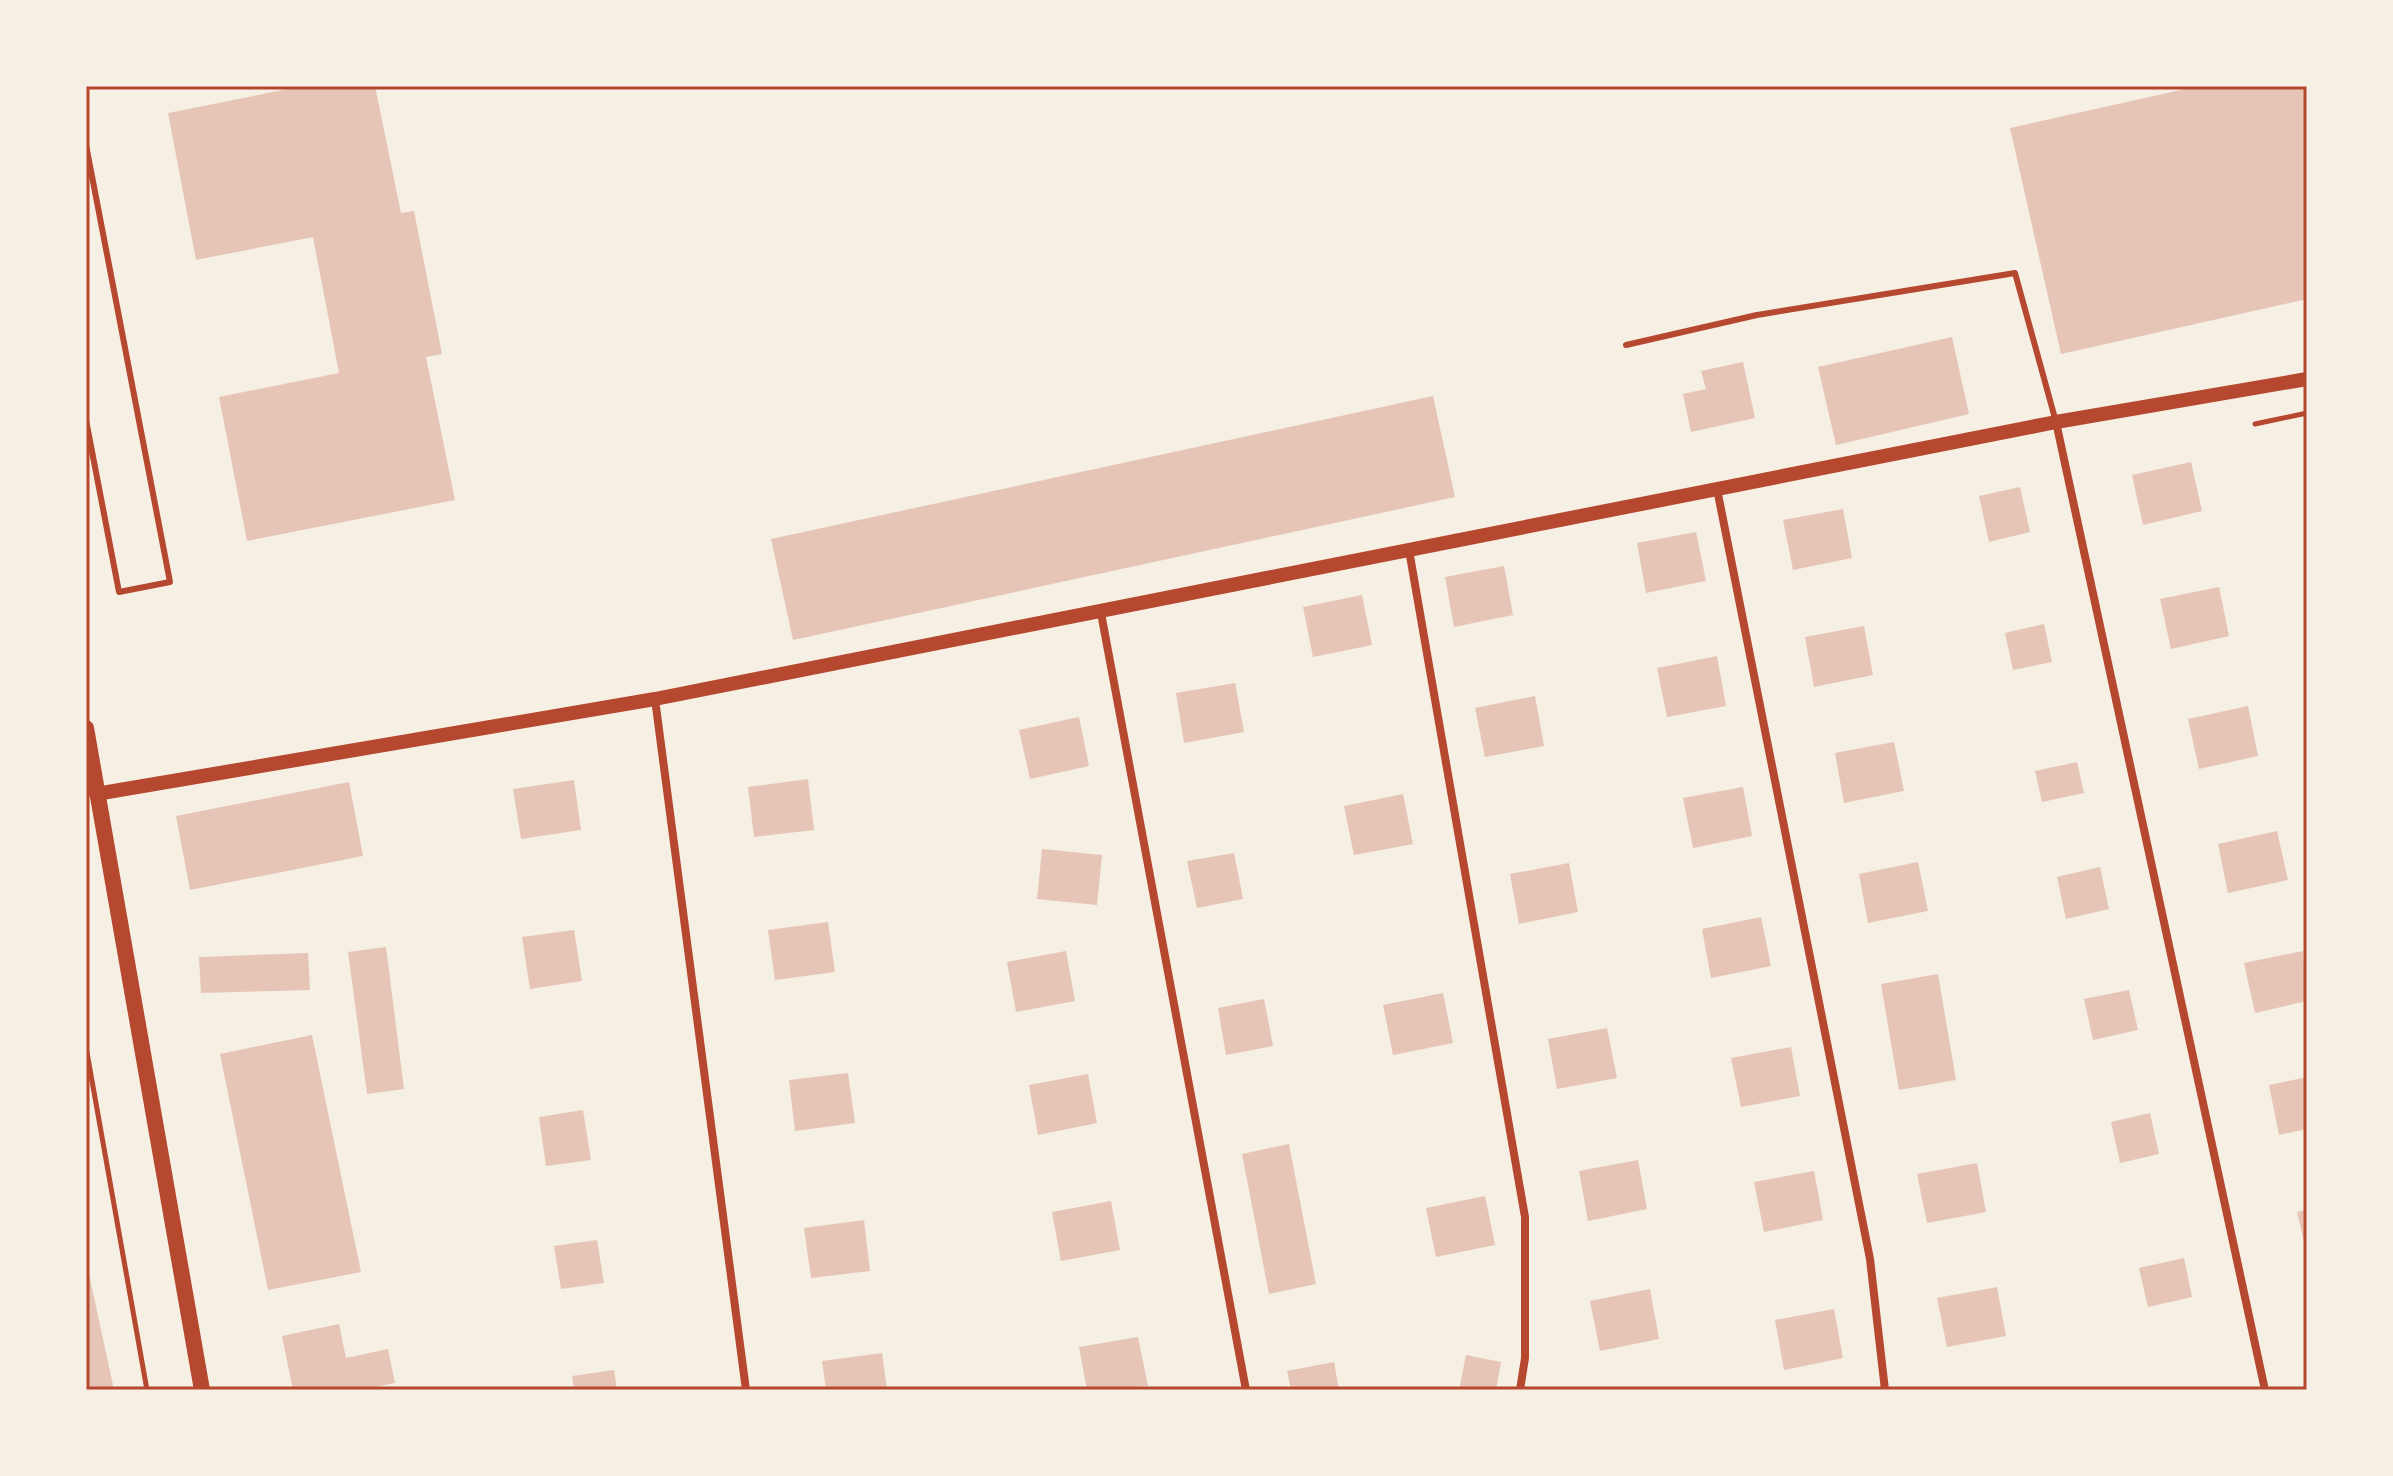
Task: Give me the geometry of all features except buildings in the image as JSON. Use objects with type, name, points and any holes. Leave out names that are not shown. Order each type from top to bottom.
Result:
[{"type":"main road","points":[[86,728],[202,1390]]},
{"type":"street","points":[[96,794],[655,699],[2056,422],[2307,379]]},
{"type":"street","points":[[2056,422],[2265,1390]]},
{"type":"street","points":[[1717,489],[1870,1259],[1885,1390]]},
{"type":"street","points":[[1409,550],[1525,1217],[1525,1358],[1520,1390]]},
{"type":"street","points":[[1101,613],[1246,1390]]},
{"type":"street","points":[[655,699],[746,1390]]},
{"type":"lane","points":[[86,145],[170,582],[119,592],[86,420]]},
{"type":"lane","points":[[1626,345],[1757,315],[2015,273],[2056,422]]},
{"type":"path","points":[[2255,424],[2307,413]]},
{"type":"path","points":[[86,1047],[147,1390]]}]
